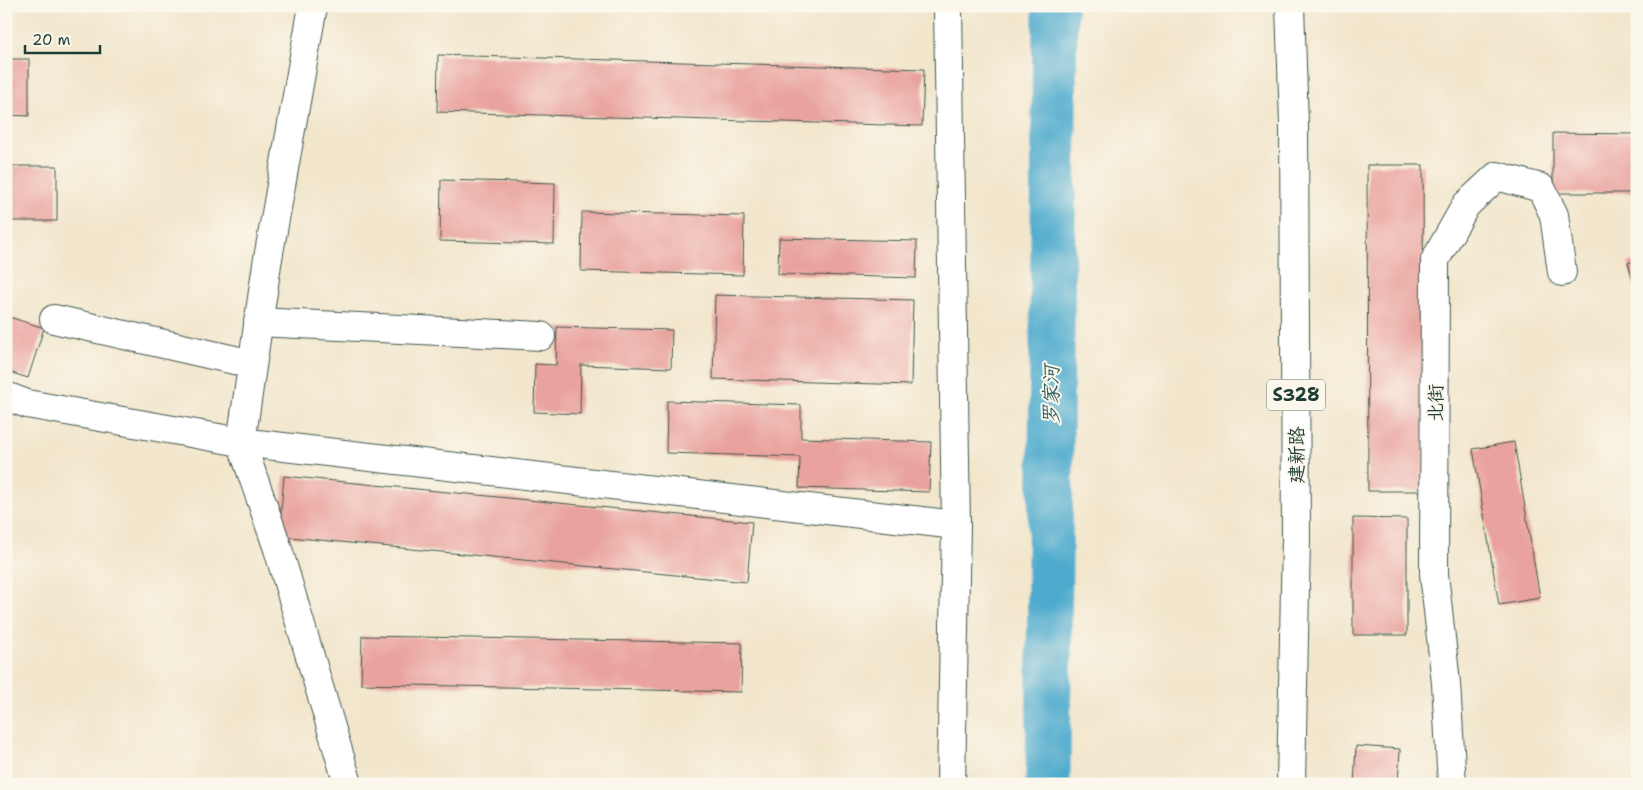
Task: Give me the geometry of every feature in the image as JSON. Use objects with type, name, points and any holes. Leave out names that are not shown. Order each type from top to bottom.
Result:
[{"type":"street","points":[[313,6],[267,264],[241,442],[278,549],[348,784]]},
{"type":"street","points":[[948,6],[956,525],[951,784]]},
{"type":"street","name":"建新路","points":[[1290,6],[1294,124],[1296,539],[1291,784]]},
{"type":"street","name":"北街","points":[[1452,784],[1446,683],[1434,574],[1435,260],[1466,205],[1497,176],[1541,188],[1554,215],[1562,272]]},
{"type":"street","points":[[54,319],[252,364]]},
{"type":"street","points":[[258,322],[541,336]]},
{"type":"street","points":[[6,396],[27,404],[241,442],[956,525]]},
{"type":"building","points":[[438,55],[924,69],[922,126],[437,112]]},
{"type":"building","points":[[6,59],[29,59],[29,116],[6,115]]},
{"type":"building","points":[[1553,133],[1637,134],[1637,193],[1553,193]]},
{"type":"building","points":[[1367,165],[1423,165],[1424,491],[1368,491]]},
{"type":"building","points":[[6,166],[57,166],[57,221],[6,221]]},
{"type":"building","points":[[441,180],[555,183],[554,244],[440,241]]},
{"type":"building","points":[[582,212],[744,216],[743,275],[581,271]]},
{"type":"building","points":[[779,238],[917,241],[916,278],[778,274]]},
{"type":"building","points":[[1637,260],[1637,291],[1636,291],[1628,263]]},
{"type":"building","points":[[715,295],[913,300],[911,385],[713,379]]},
{"type":"building","points":[[6,316],[44,328],[28,378],[6,371]]},
{"type":"building","points":[[557,327],[672,330],[671,368],[581,365],[580,414],[534,412],[535,364],[556,365]]},
{"type":"building","points":[[667,401],[801,405],[801,438],[931,442],[929,492],[799,488],[800,457],[666,453]]},
{"type":"building","points":[[1514,442],[1540,598],[1499,605],[1473,449]]},
{"type":"building","points":[[284,476],[752,522],[747,582],[279,536]]},
{"type":"building","points":[[1353,518],[1407,519],[1407,635],[1353,635]]},
{"type":"building","points":[[362,636],[742,643],[741,692],[361,684]]},
{"type":"building","points":[[1356,746],[1400,749],[1398,784],[1354,784]]},
{"type":"waterway","name":"罗家河","points":[[1048,784],[1055,6]]}]
